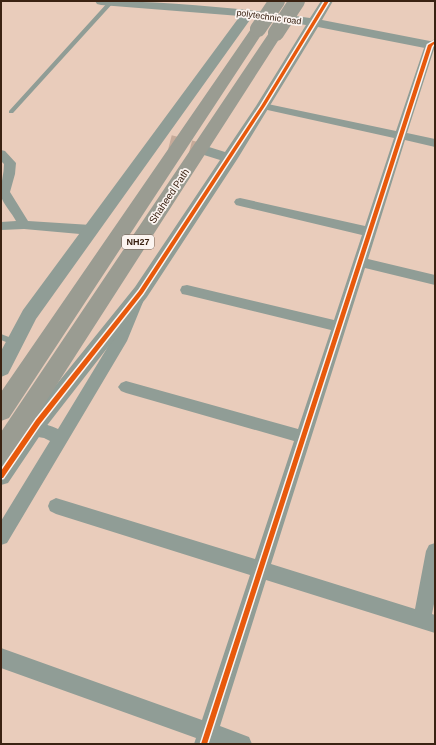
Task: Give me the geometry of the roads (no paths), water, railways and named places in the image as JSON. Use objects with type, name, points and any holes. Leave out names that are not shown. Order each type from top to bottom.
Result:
[{"type":"highway","name":"Shaheed Path","points":[[1,411],[259,16],[277,1]]},
{"type":"highway","name":"Shaheed Path","points":[[1,452],[259,16],[297,1]]},
{"type":"street","name":"polytechnic road","points":[[107,1],[259,16],[320,12],[434,42]]},
{"type":"street","points":[[1,369],[30,315],[91,230],[164,140],[259,16],[229,1]]},
{"type":"street","points":[[1,476],[32,430],[141,292],[230,158],[320,12]]},
{"type":"street","points":[[206,738],[401,136],[434,42]]},
{"type":"street","points":[[263,106],[435,143]]},
{"type":"street","points":[[208,152],[230,158]]},
{"type":"street","points":[[1,154],[10,163],[11,170],[6,180],[4,192],[17,211],[24,225]]},
{"type":"street","points":[[240,202],[370,232]]},
{"type":"street","points":[[1,226],[24,225],[91,230]]},
{"type":"street","points":[[360,262],[435,280]]},
{"type":"street","points":[[187,290],[339,327]]},
{"type":"street","points":[[1,537],[122,337],[141,292]]},
{"type":"street","points":[[1,354],[6,339],[30,315]]},
{"type":"street","points":[[126,387],[304,437]]},
{"type":"street","points":[[32,430],[47,430],[60,439]]},
{"type":"street","points":[[56,506],[428,622],[435,551]]},
{"type":"street","points":[[1,658],[206,738],[242,744]]},
{"type":"lane","points":[[11,112],[107,1]]},
{"type":"tunnel","points":[[170,142],[209,152]]}]
